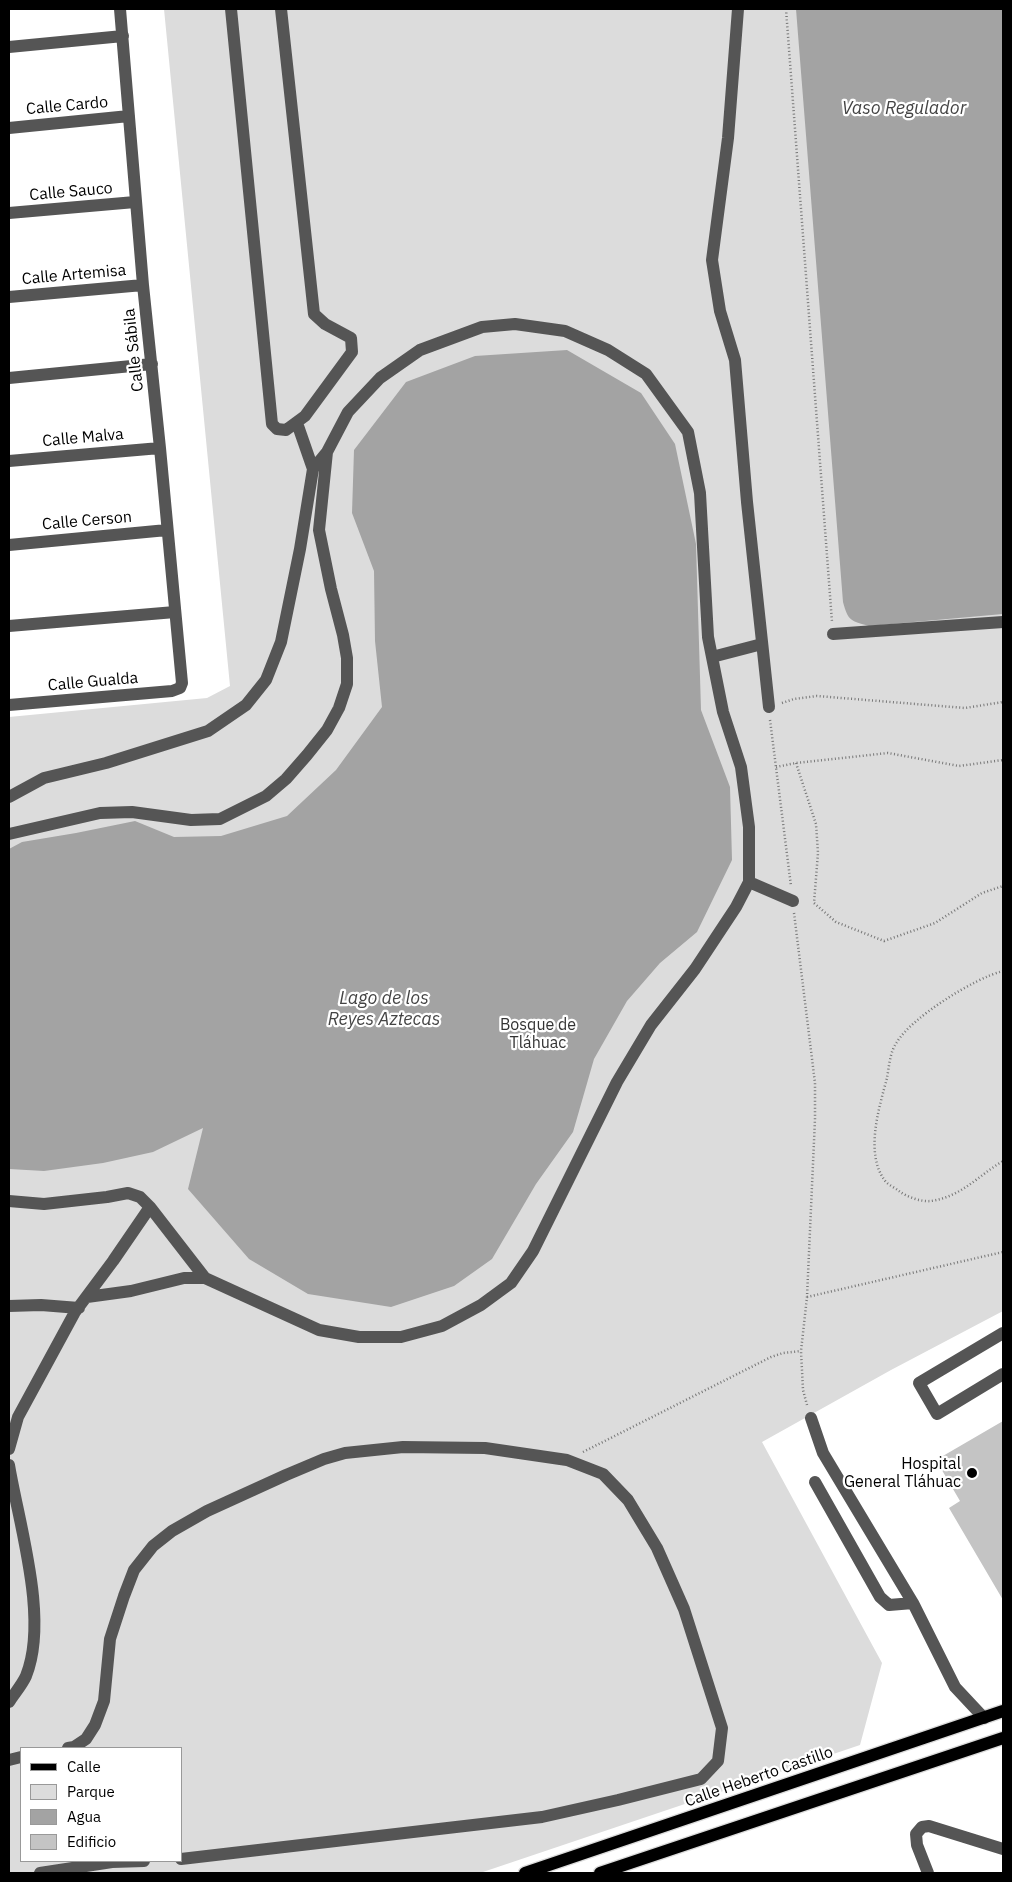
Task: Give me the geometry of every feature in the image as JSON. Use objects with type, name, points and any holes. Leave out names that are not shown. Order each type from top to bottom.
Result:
[{"type":"main road","name":"Calle Heberto Castillo","points":[[526,1873],[1003,1712]]},
{"type":"main road","points":[[600,1873],[1003,1738]]},
{"type":"street","name":"Calle Sábila","points":[[120,9],[135,202],[182,683],[180,688]]},
{"type":"street","points":[[231,9],[272,424],[277,429],[286,430],[305,416],[352,352],[351,338],[325,324],[314,314],[281,9]]},
{"type":"street","points":[[738,9],[728,138],[712,260],[720,311],[735,360],[762,644],[770,708]]},
{"type":"street","points":[[9,47],[123,36]]},
{"type":"street","name":"Calle Cardo","points":[[9,128],[129,116]]},
{"type":"street","name":"Calle Sauco","points":[[9,213],[135,202]]},
{"type":"street","name":"Calle Artemisa","points":[[9,297],[143,285]]},
{"type":"street","points":[[9,1306],[83,1302],[184,1278],[206,1278],[319,1330],[359,1337],[401,1336],[442,1326],[481,1305],[511,1283],[533,1251],[617,1082],[651,1025],[695,969],[736,907],[749,882],[748,827],[741,767],[723,712],[708,637],[700,492],[688,432],[646,374],[608,350],[565,331],[515,324],[482,327],[420,350],[380,378],[348,412],[327,452],[313,469]]},
{"type":"street","points":[[9,378],[152,364]]},
{"type":"street","points":[[9,797],[44,778],[106,763],[208,731],[246,705],[266,680],[280,642],[300,549],[313,469],[297,423]]},
{"type":"street","name":"Calle Malva","points":[[9,461],[160,448]]},
{"type":"street","points":[[9,834],[100,813],[132,812],[191,820],[220,819],[266,796],[286,780],[308,755],[327,730],[340,708],[347,684],[347,658],[343,635],[319,530],[327,452]]},
{"type":"street","name":"Calle Cerson","points":[[9,545],[167,530]]},
{"type":"street","points":[[9,626],[175,612]]},
{"type":"street","points":[[833,634],[1003,622]]},
{"type":"street","points":[[712,656],[762,644]]},
{"type":"street","name":"Calle Gualda","points":[[9,706],[172,691],[180,688]]},
{"type":"street","points":[[749,882],[793,902]]},
{"type":"street","points":[[9,1201],[44,1204],[128,1193],[140,1198],[150,1207],[206,1278]]},
{"type":"street","points":[[9,1449],[13,1419],[83,1302],[150,1207]]},
{"type":"street","points":[[1003,1334],[919,1383],[936,1414],[1003,1374]]},
{"type":"street","points":[[811,1418],[823,1453],[913,1603],[955,1687],[984,1718]]},
{"type":"street","points":[[74,1747],[87,1744],[104,1701],[110,1639],[134,1570],[153,1546],[172,1531],[206,1511],[286,1474],[324,1459],[344,1454],[404,1447],[485,1448],[567,1460],[602,1474],[628,1500],[657,1548],[684,1610],[722,1728],[718,1761],[701,1779],[542,1817],[182,1859]]},
{"type":"street","points":[[9,1465],[35,1605],[33,1645],[26,1677],[9,1702]]},
{"type":"street","points":[[815,1482],[880,1597],[889,1605],[913,1603]]},
{"type":"street","points":[[928,1873],[917,1845],[916,1834],[922,1827],[928,1826],[1003,1849]]},
{"type":"street","points":[[40,1873],[54,1862]]},
{"type":"street","points":[[40,1873],[106,1862]]},
{"type":"path","points":[[786,9],[833,634]]},
{"type":"path","points":[[811,1418],[804,1390],[801,1351],[807,1297],[815,1083],[770,708],[794,699],[817,696],[965,708],[1003,702]]},
{"type":"path","points":[[776,767],[888,753],[959,766],[1003,760]]},
{"type":"path","points":[[796,763],[816,824],[818,854],[814,903],[836,922],[884,941],[935,923],[982,893],[1003,886]]},
{"type":"path","points":[[1003,971],[992,974],[964,988],[902,1034],[895,1044],[878,1116],[874,1150],[886,1182],[902,1194],[930,1201],[956,1194],[1003,1161]]},
{"type":"path","points":[[807,1297],[1003,1252]]},
{"type":"path","points":[[567,1460],[771,1357],[783,1353],[801,1351]]},
{"type":"green space","name":"Bosque de Tláhuac","points":[[164,9],[1003,9],[1003,1311],[891,1370],[762,1442],[882,1663],[860,1745],[480,1873],[9,1873],[9,717],[207,698],[230,686]]},
{"type":"water","name":"Vaso Regulador","points":[[796,9],[1003,9],[1003,614],[869,626],[851,619],[845,608],[843,602]]},
{"type":"water","name":"Lago de los Reyes Aztecas","points":[[567,350],[641,393],[675,444],[696,544],[701,710],[730,787],[732,860],[697,932],[660,963],[627,1001],[594,1059],[573,1132],[536,1184],[492,1259],[454,1286],[391,1307],[308,1294],[249,1259],[188,1189],[203,1128],[153,1152],[103,1163],[44,1171],[9,1169],[9,849],[22,842],[135,821],[174,837],[221,836],[287,816],[336,770],[382,707],[375,641],[374,571],[352,513],[354,450],[406,382],[475,356]]},
{"type":"building","points":[[1003,1421],[1003,1600],[949,1508],[960,1501],[936,1460]]},
{"type":"place","name":"Hospital General Tláhuac","points":[[972,1473]]}]
